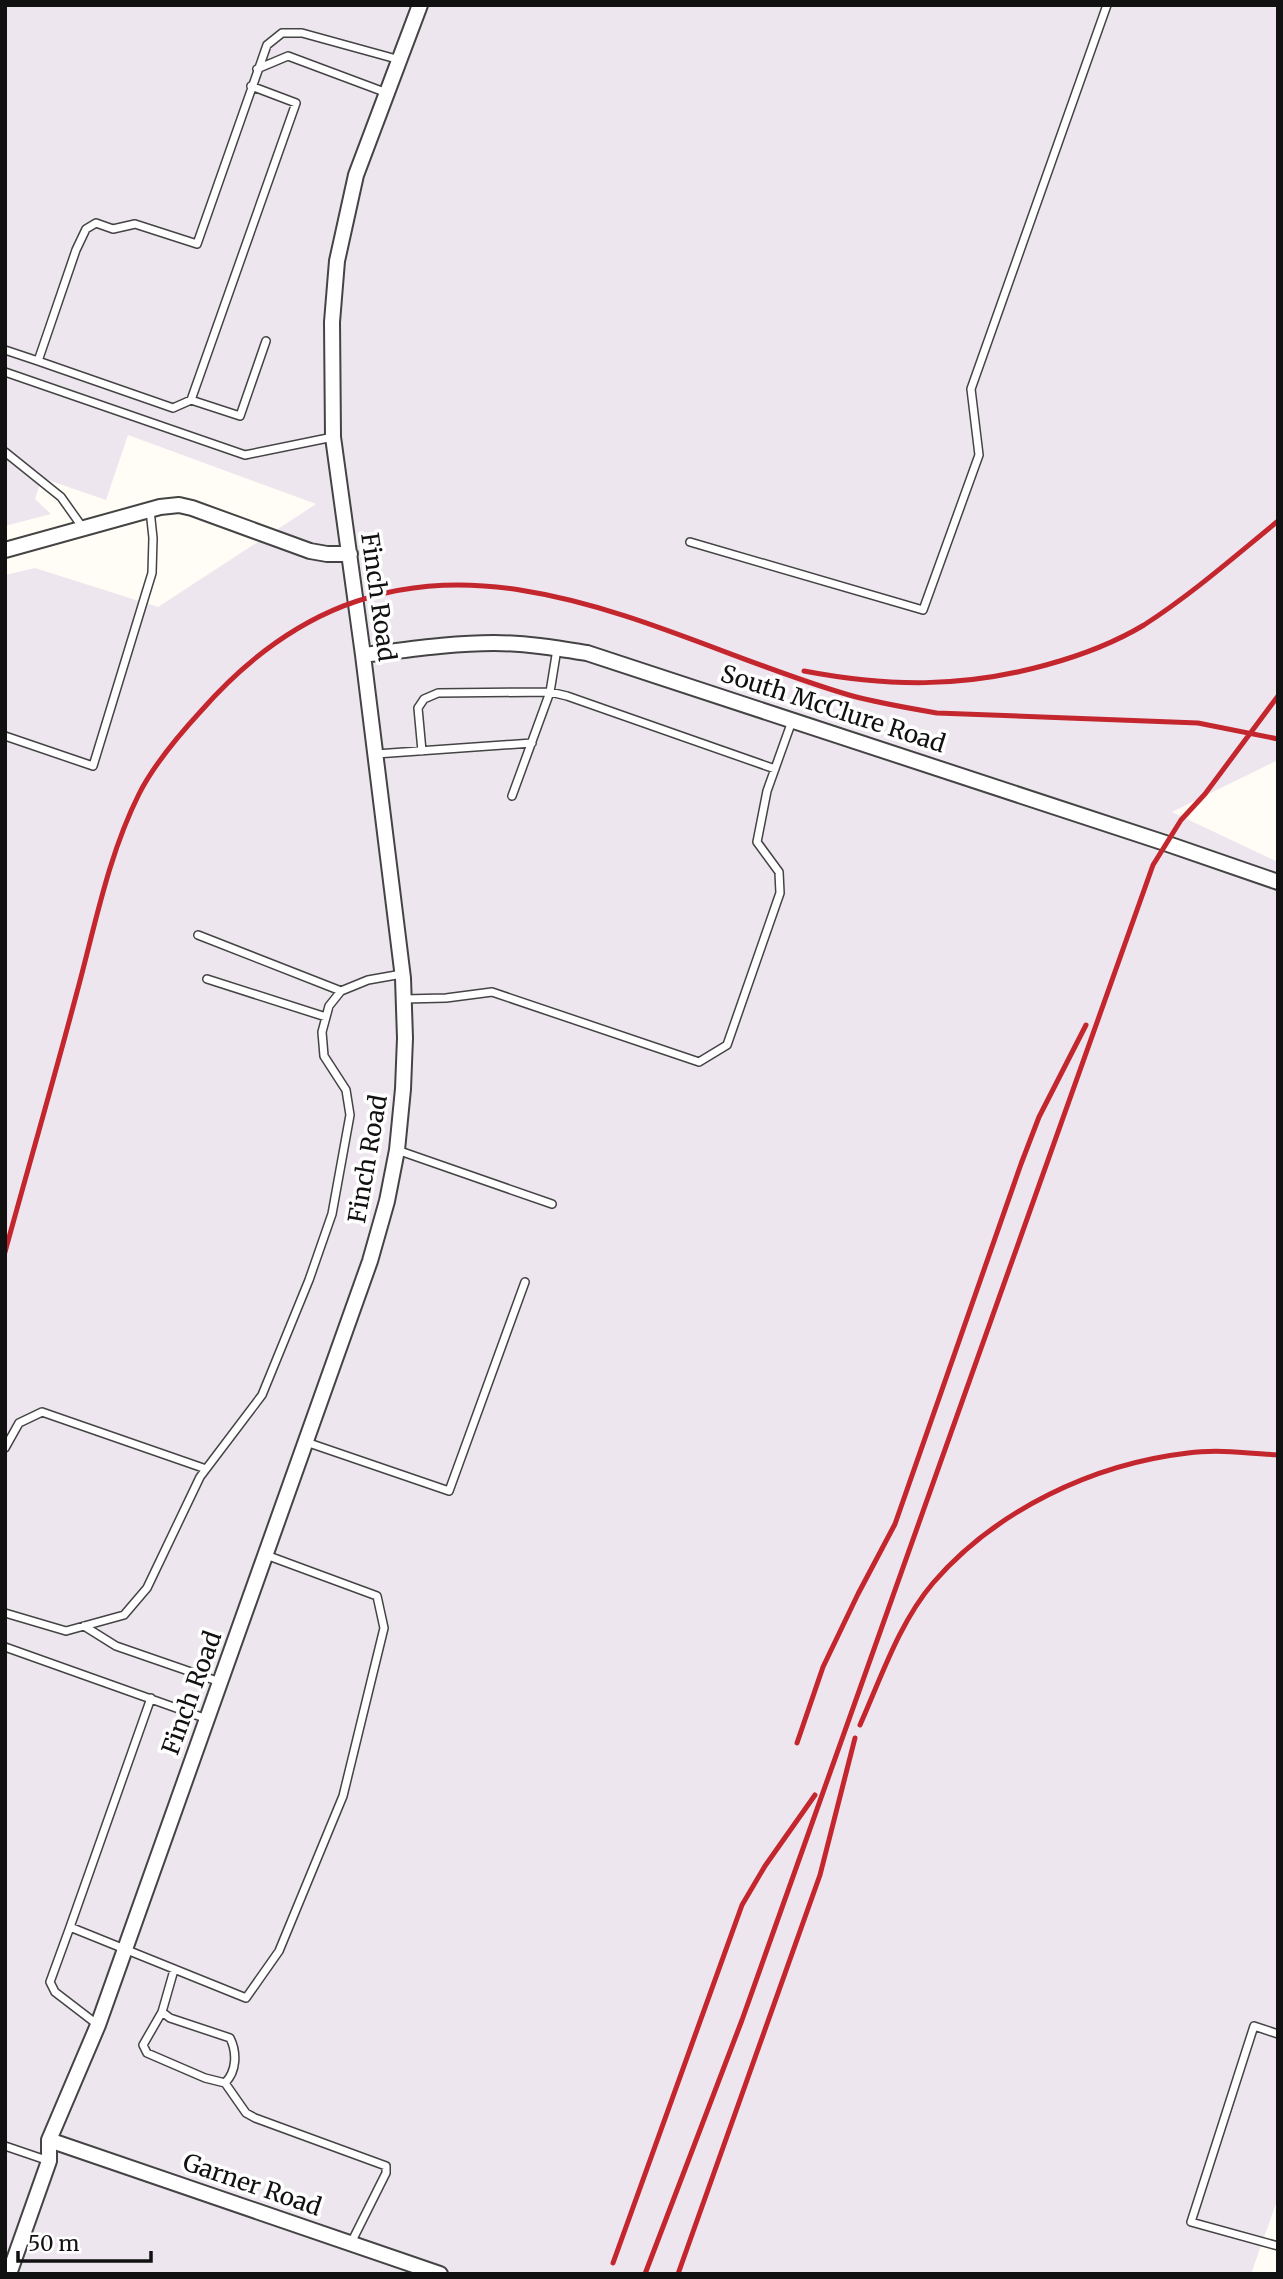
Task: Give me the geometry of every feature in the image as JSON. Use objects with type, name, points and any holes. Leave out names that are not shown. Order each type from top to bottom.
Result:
[{"type":"street","name":"Finch Road","points":[[9,2274],[49,2161],[49,2140],[98,2025],[370,1261],[387,1201],[397,1150],[404,1089],[404,999],[363,655],[332,437],[332,322],[337,261],[356,175],[420,5]]},
{"type":"street","points":[[5,550],[175,505],[188,507],[310,551],[350,554]]},
{"type":"street","name":"South McClure Road","points":[[363,655],[494,643],[557,648],[614,661],[1278,882]]},
{"type":"street","name":"Garner Road","points":[[49,2140],[440,2274]]},
{"type":"lane","points":[[690,542],[923,610],[979,456],[971,388],[1107,5]]},
{"type":"lane","points":[[38,361],[76,250],[86,229],[96,223],[113,229],[135,224],[197,244],[267,45],[282,33],[302,33],[401,60]]},
{"type":"lane","points":[[257,69],[288,56],[387,93]]},
{"type":"lane","points":[[191,400],[296,103],[251,86]]},
{"type":"lane","points":[[5,350],[173,408],[191,400],[240,416],[266,341]]},
{"type":"lane","points":[[5,372],[244,455],[332,437]]},
{"type":"lane","points":[[5,452],[61,498],[83,528]]},
{"type":"lane","points":[[5,736],[93,766],[152,573],[153,538],[150,510]]},
{"type":"lane","points":[[512,796],[550,692],[557,648]]},
{"type":"lane","points":[[422,751],[418,708],[429,696],[438,693],[550,692],[775,769]]},
{"type":"lane","points":[[404,999],[446,998],[492,992],[699,1062],[727,1045],[780,893],[779,872],[757,842],[767,791],[793,720]]},
{"type":"lane","points":[[375,754],[532,743]]},
{"type":"lane","points":[[198,935],[341,991]]},
{"type":"lane","points":[[5,1613],[66,1631],[124,1615],[147,1588],[200,1477],[262,1395],[309,1280],[332,1214],[350,1115],[346,1090],[324,1056],[322,1032],[328,1006],[341,991],[368,980],[402,974]]},
{"type":"lane","points":[[207,979],[326,1017]]},
{"type":"lane","points":[[397,1150],[552,1204]]},
{"type":"lane","points":[[306,1442],[449,1491],[525,1282]]},
{"type":"lane","points":[[5,1448],[19,1423],[42,1412],[206,1469]]},
{"type":"lane","points":[[70,1927],[246,1998],[279,1951],[343,1796],[384,1628],[376,1596],[266,1555]]},
{"type":"lane","points":[[84,1626],[116,1646],[220,1682]]},
{"type":"lane","points":[[5,1647],[207,1719]]},
{"type":"lane","points":[[98,2025],[55,1992],[50,1982],[151,1698]]},
{"type":"lane","points":[[174,1970],[162,2012],[143,2045],[147,2053],[205,2078],[225,2083],[246,2113],[254,2118],[386,2166],[386,2174],[351,2243]]},
{"type":"lane","points":[[162,2012],[170,2018],[230,2038],[236,2049],[232,2076],[225,2083]]},
{"type":"lane","points":[[1278,2034],[1254,2026],[1191,2222],[1278,2246]]},
{"type":"lane","points":[[5,2146],[49,2161]]},
{"type":"shaded area","points":[[5,5],[1278,5],[1278,760],[1172,812],[1278,862],[1278,2198],[1251,2274],[5,2274],[5,575],[35,568],[158,607],[316,504],[128,435],[106,500],[42,478],[35,499],[51,514],[5,526]]},
{"type":"railway","points":[[804,671],[866,680],[925,683],[985,678],[1046,665],[1133,632],[1196,588],[1278,521]]},
{"type":"railway","points":[[5,1252],[103,892],[119,842],[139,794],[175,740],[234,677],[269,648],[305,624],[344,606],[384,593],[427,586],[472,585],[520,590],[563,598],[604,610],[808,682],[893,705],[937,713],[1198,723],[1278,739]]},
{"type":"railway","points":[[645,2274],[742,2020],[1153,865],[1181,820],[1205,794],[1278,696]]},
{"type":"railway","points":[[797,1743],[823,1667],[895,1524],[1039,1117],[1086,1025]]},
{"type":"railway","points":[[860,1725],[892,1651],[921,1599],[958,1557],[986,1533],[1016,1513],[1082,1480],[1152,1459],[1210,1451],[1278,1455]]},
{"type":"railway","points":[[678,2274],[820,1875],[855,1738]]},
{"type":"railway","points":[[613,2263],[742,1905],[765,1866],[815,1795]]}]
